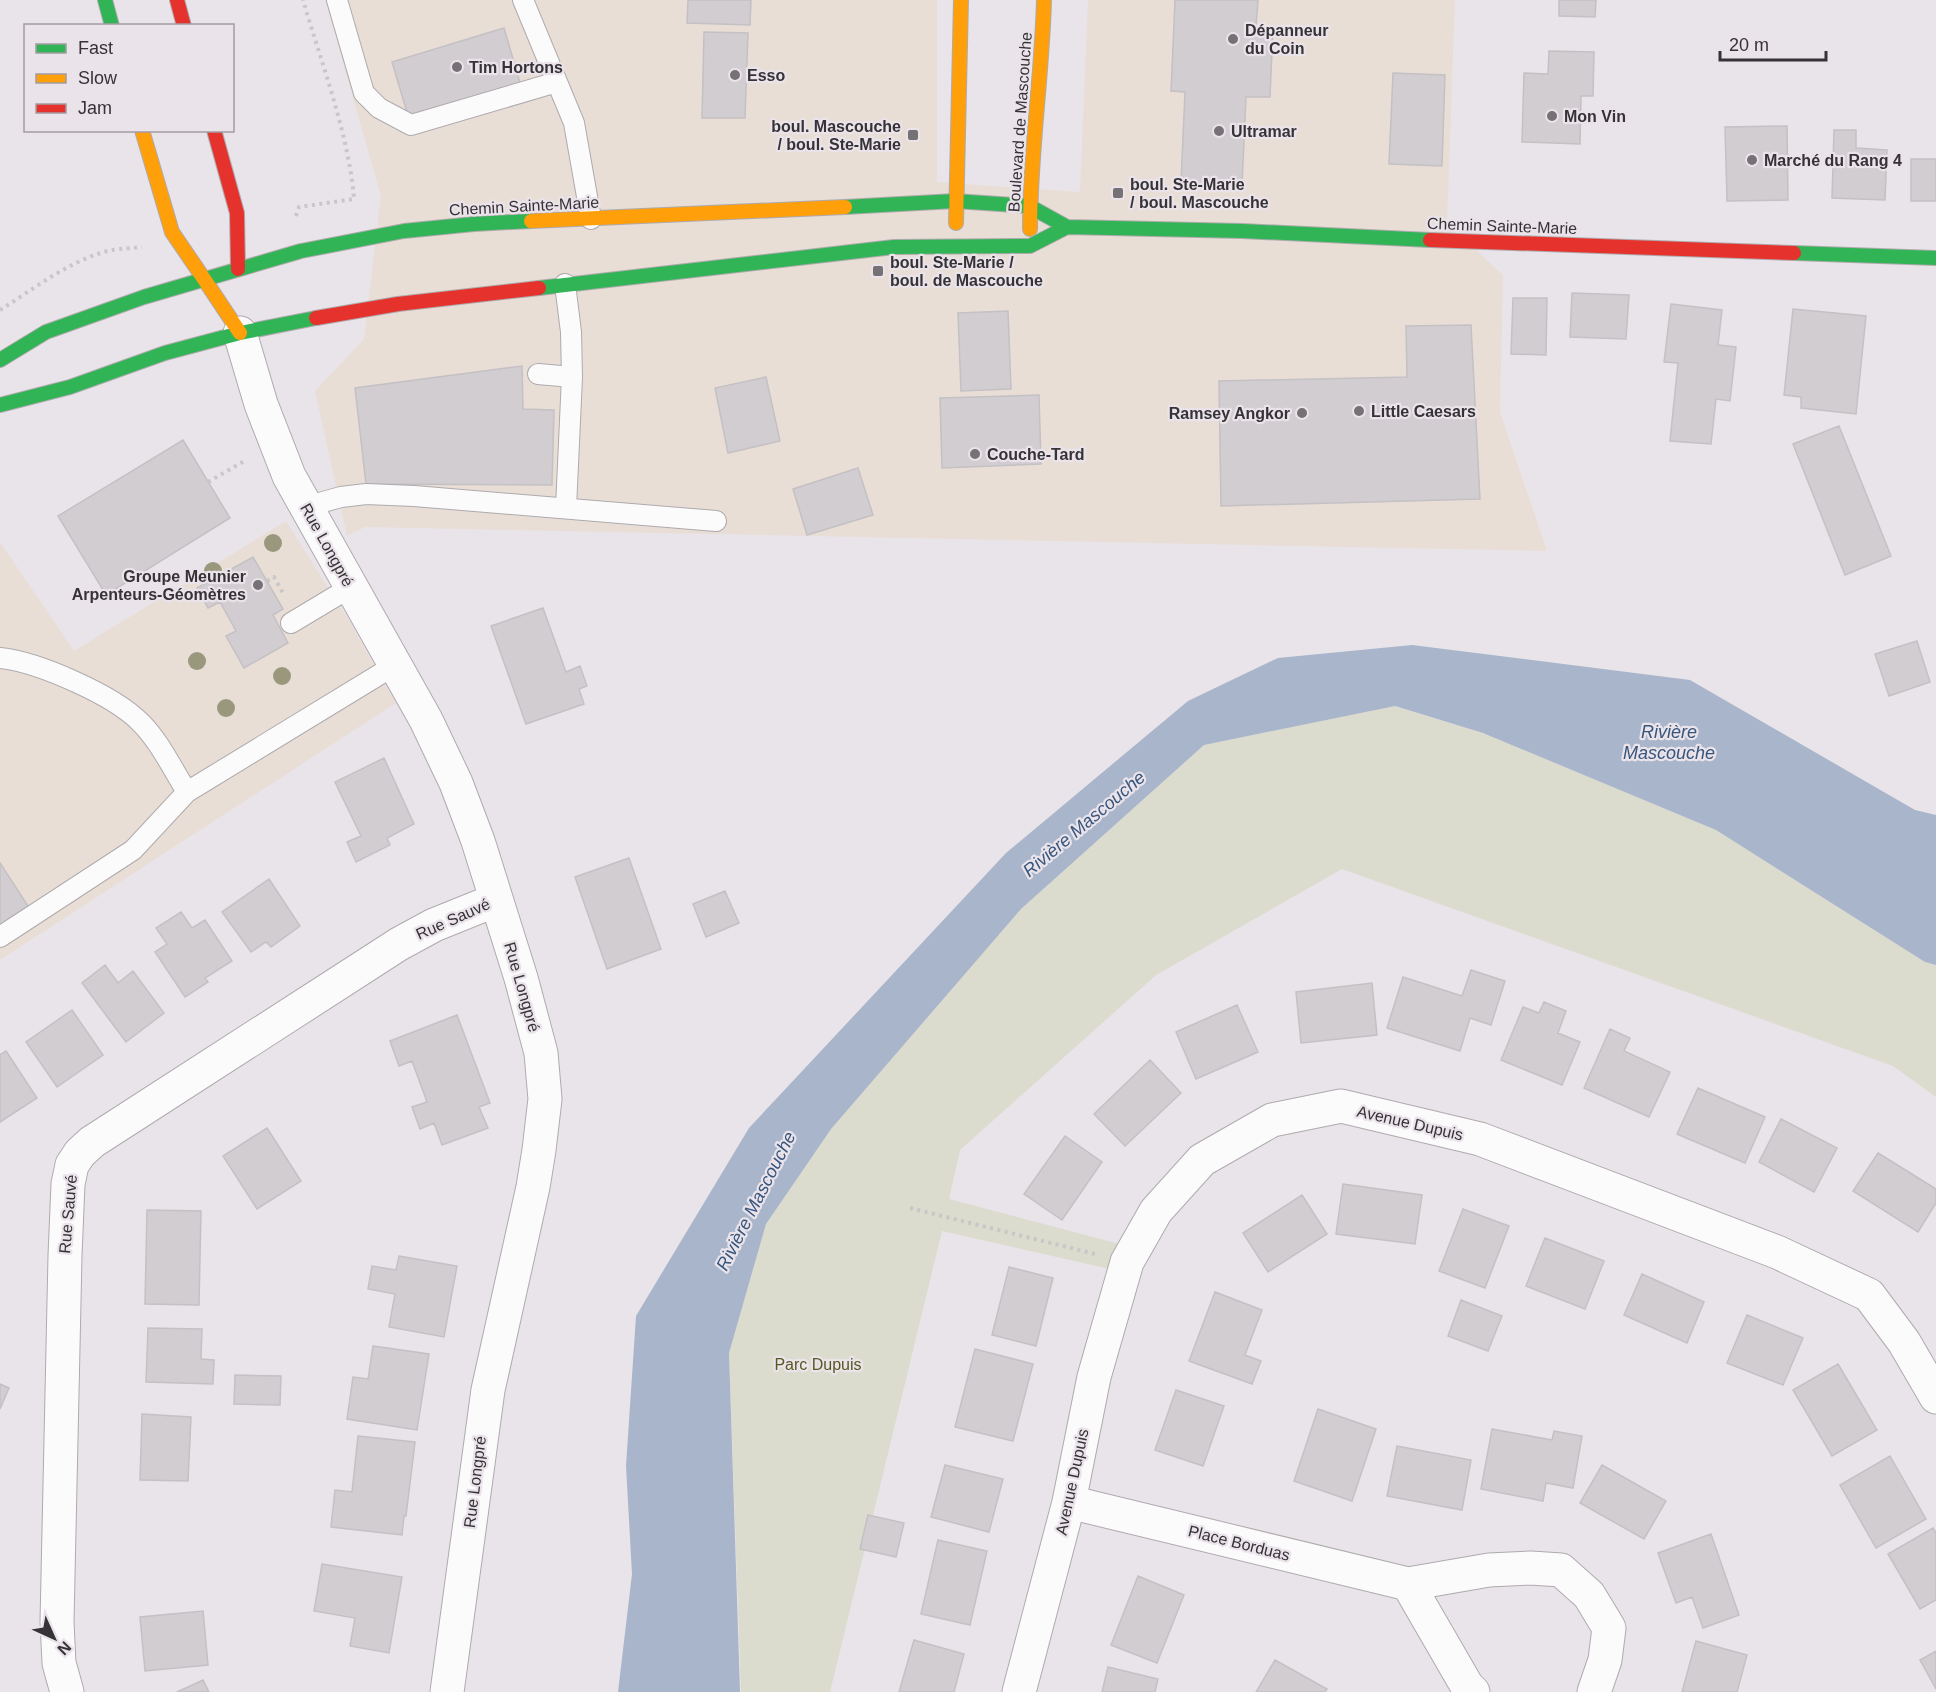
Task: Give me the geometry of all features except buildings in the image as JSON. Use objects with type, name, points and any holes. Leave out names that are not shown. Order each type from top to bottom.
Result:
[{"type":"main road","points":[[105,0],[111,24]]},
{"type":"main road","points":[[177,0],[183,24]]},
{"type":"main road","points":[[956,246],[955,201],[961,0]]},
{"type":"main road","name":"Boulevard de Mascouche","points":[[1030,246],[1029,206],[1044,0]]},
{"type":"main road","name":"Rue Longpré","points":[[143,132],[172,232],[204,279],[240,322]]},
{"type":"main road","points":[[215,132],[237,213],[239,274]]},
{"type":"main road","name":"Chemin Sainte-Marie","points":[[0,360],[46,332],[144,297],[204,279],[239,274],[301,251],[404,231],[474,224],[805,210],[955,201],[1029,206],[1067,227],[1936,258]]},
{"type":"main road","name":"Chemin Sainte-Marie","points":[[0,405],[70,387],[165,353],[240,322],[318,317],[398,304],[894,247],[1030,246],[1067,227]]},
{"type":"street","name":"Rue Longpré","points":[[240,322],[256,389],[273,437],[305,507],[426,720],[456,783],[478,841],[521,978],[541,1053],[545,1099],[533,1187],[485,1409],[447,1692]]},
{"type":"street","name":"Rue Sauvé","points":[[67,1692],[59,1663],[57,1622],[64,1256],[68,1184],[72,1165],[80,1153],[92,1142],[362,966],[434,925],[496,900]]},
{"type":"street","name":"Avenue Dupuis","points":[[1019,1692],[1069,1502],[1094,1377],[1127,1262],[1156,1211],[1202,1160],[1272,1120],[1341,1106],[1480,1140],[1778,1252],[1869,1295],[1904,1342],[1936,1397]]},
{"type":"street","name":"Place Borduas","points":[[1069,1502],[1408,1584],[1489,1569],[1561,1570],[1589,1595],[1609,1628],[1605,1660],[1594,1692]]},
{"type":"street","points":[[1408,1584],[1467,1686],[1473,1692]]},
{"type":"lane","points":[[337,0],[364,93],[379,108],[411,125],[557,82]]},
{"type":"lane","points":[[524,0],[574,123],[591,219]]},
{"type":"lane","points":[[565,284],[571,332],[572,377],[566,508]]},
{"type":"lane","points":[[538,374],[572,377]]},
{"type":"lane","points":[[305,507],[341,496],[366,494],[716,521]]},
{"type":"lane","points":[[291,623],[351,587]]},
{"type":"lane","points":[[0,658],[33,665],[100,694],[125,708],[149,731],[187,792]]},
{"type":"lane","points":[[0,937],[132,850],[187,792],[395,665]]},
{"type":"path","points":[[294,223],[299,207],[354,199],[352,176],[341,131],[303,0]]},
{"type":"path","points":[[0,310],[63,270],[84,260],[113,249],[132,248]]},
{"type":"path","points":[[208,482],[254,456]]},
{"type":"path","points":[[267,581],[274,577],[288,602]]},
{"type":"path","points":[[910,1209],[1127,1262]]},
{"type":"shaded area","points":[[325,0],[937,0],[937,182],[1080,192],[1088,0],[1455,0],[1447,223],[1503,275],[1500,412],[1547,551],[365,527],[347,536],[315,391],[364,339],[381,196]]},
{"type":"shaded area","points":[[286,521],[348,619],[396,703],[0,960],[0,542],[74,651]]},
{"type":"green space","name":"Parc Dupuis","points":[[1394,706],[1483,733],[1716,830],[1925,962],[1936,965],[1936,1097],[1893,1066],[1342,869],[1156,975],[960,1150],[949,1199],[1127,1246],[1114,1270],[942,1231],[830,1692],[741,1692],[729,1352],[766,1224],[830,1129],[1021,909],[1204,745]]},
{"type":"water","name":"Rivière Mascouche","points":[[1412,645],[1690,680],[1915,810],[1936,815],[1936,965],[1925,962],[1716,830],[1483,733],[1395,706],[1204,745],[1021,909],[831,1129],[766,1224],[729,1353],[740,1692],[618,1692],[632,1574],[626,1466],[636,1316],[749,1128],[1006,853],[1188,701],[1278,658]]},
{"type":"traffic: fast","points":[[105,0],[111,24]]},
{"type":"traffic: fast","points":[[845,207],[955,201],[1029,206],[1067,227],[1242,231],[1430,240]]},
{"type":"traffic: fast","points":[[0,360],[46,332],[144,297],[301,251],[404,231],[531,221]]},
{"type":"traffic: fast","points":[[539,288],[894,247],[1030,246],[1067,227]]},
{"type":"traffic: fast","points":[[1794,253],[1936,258]]},
{"type":"traffic: fast","points":[[0,405],[70,387],[165,353],[240,333],[316,318]]},
{"type":"traffic: slow","points":[[956,223],[961,0]]},
{"type":"traffic: slow","points":[[1030,229],[1044,0]]},
{"type":"traffic: slow","points":[[143,132],[172,232],[204,279]]},
{"type":"traffic: slow","points":[[531,221],[845,207]]},
{"type":"traffic: slow","points":[[204,279],[240,333]]},
{"type":"traffic: jam","points":[[177,0],[183,24]]},
{"type":"traffic: jam","points":[[215,132],[237,213],[238,269]]},
{"type":"traffic: jam","points":[[1430,240],[1794,253]]},
{"type":"traffic: jam","points":[[316,318],[398,304],[539,288]]},
{"type":"place","name":"Dépanneur du Coin","points":[[1233,39]]},
{"type":"place","name":"Tim Hortons","points":[[457,67]]},
{"type":"place","name":"Esso","points":[[735,75]]},
{"type":"place","name":"Mon Vin","points":[[1552,116]]},
{"type":"place","name":"Ultramar","points":[[1219,131]]},
{"type":"place","name":"boul. Mascouche / boul. Ste-Marie","points":[[913,135]]},
{"type":"place","name":"Marché du Rang 4","points":[[1752,160]]},
{"type":"place","name":"boul. Ste-Marie / boul. Mascouche","points":[[1118,193]]},
{"type":"place","name":"boul. Ste-Marie / boul. de Mascouche","points":[[878,271]]},
{"type":"place","name":"Little Caesars","points":[[1359,411]]},
{"type":"place","name":"Ramsey Angkor","points":[[1302,413]]},
{"type":"place","name":"Couche-Tard","points":[[975,454]]},
{"type":"place","name":"Groupe Meunier Arpenteurs-Géomètres","points":[[258,585]]}]
